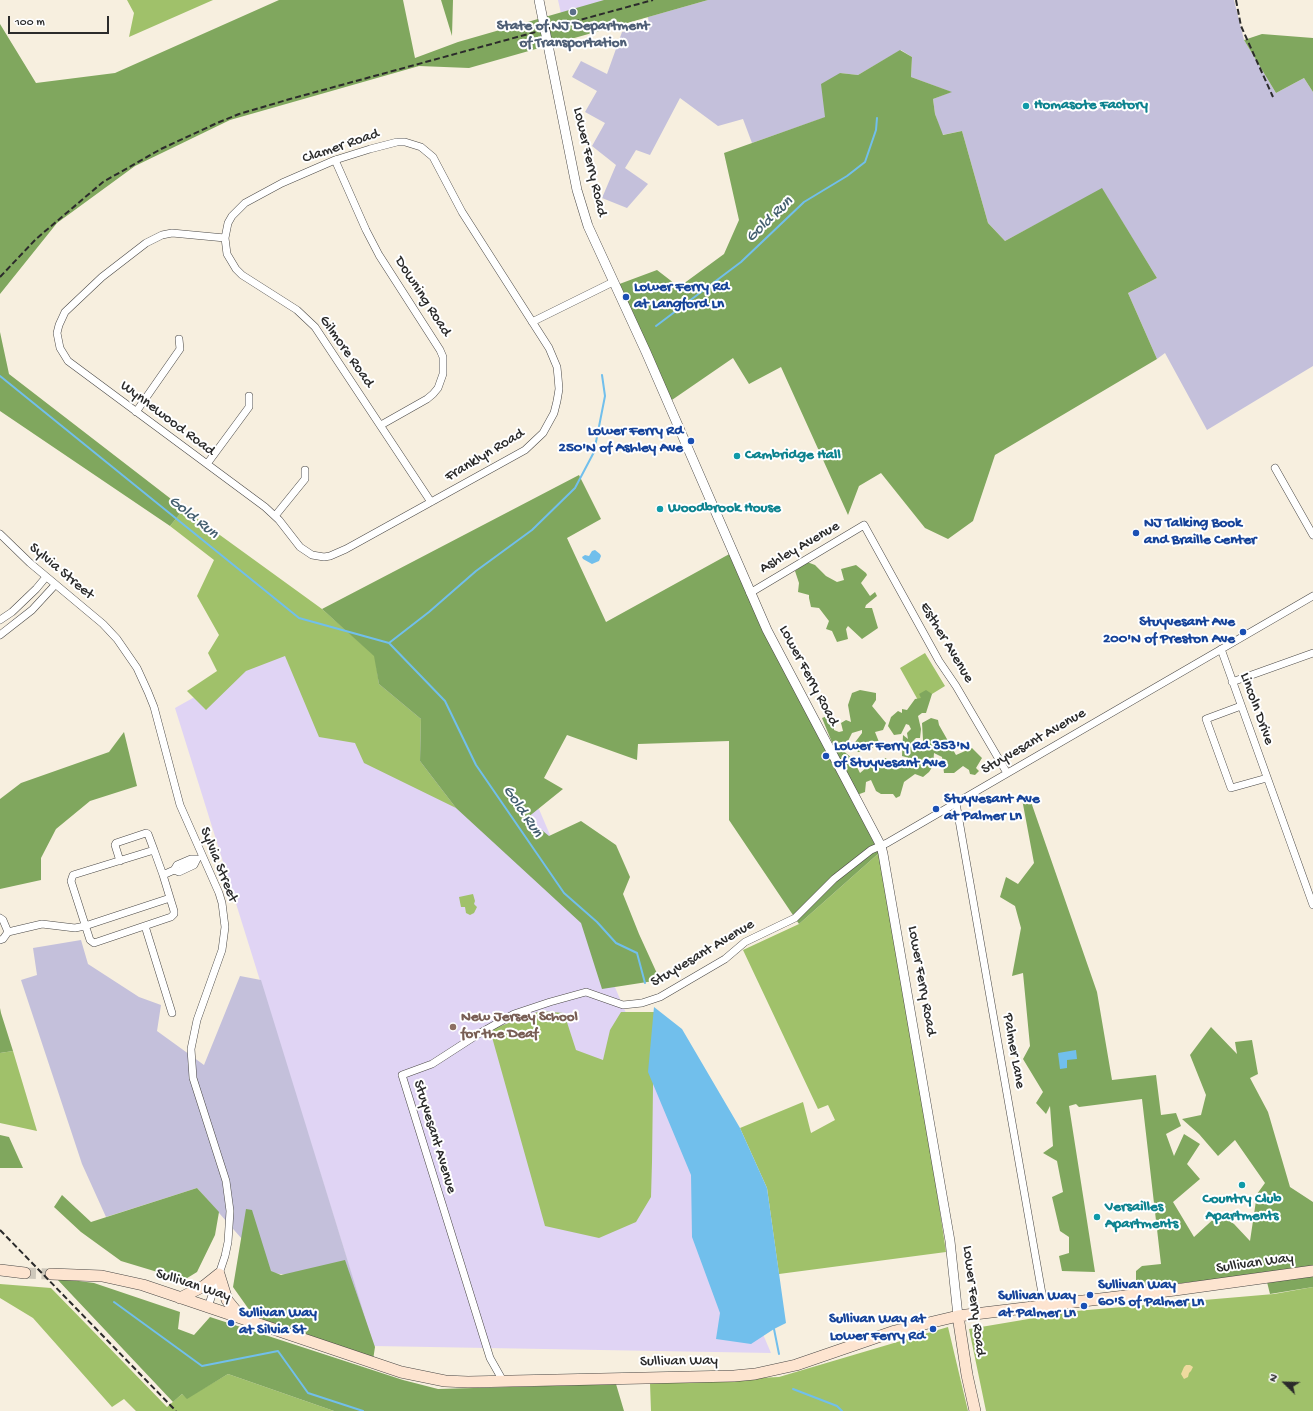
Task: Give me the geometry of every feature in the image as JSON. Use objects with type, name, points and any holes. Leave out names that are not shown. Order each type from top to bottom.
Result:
[{"type":"main road","points":[[0,1270],[25,1273]]},
{"type":"main road","name":"Sullivan Way","points":[[51,1274],[83,1275],[120,1280],[208,1307],[401,1372],[446,1381],[468,1382],[734,1376],[755,1374],[796,1365],[895,1330],[958,1316],[1175,1290],[1313,1271]]},
{"type":"main road","points":[[180,1298],[204,1286],[219,1274],[224,1293],[229,1304],[244,1319]]},
{"type":"main road","name":"Lower Ferry Road","points":[[958,1316],[967,1375],[975,1411]]},
{"type":"street","name":"Lower Ferry Road","points":[[539,0],[582,208],[596,246],[646,352],[750,593],[784,663],[881,846],[949,1234],[958,1316]]},
{"type":"street","name":"Clamer Road","points":[[225,238],[228,223],[232,216],[245,203],[282,183],[336,160],[397,142],[413,143],[428,151],[437,164],[462,212],[532,322]]},
{"type":"street","name":"Downing Road","points":[[336,160],[354,205],[379,255],[443,357],[444,374],[438,388],[433,394],[428,399],[380,426]]},
{"type":"street","name":"Wynnewood Road","points":[[225,238],[180,233],[162,235],[146,243],[102,277],[65,312],[61,318],[57,333],[60,348],[68,361],[275,516],[300,547],[312,555],[324,557],[330,556]]},
{"type":"street","name":"Gilmore Road","points":[[225,238],[227,254],[236,269],[242,275],[297,310],[315,328],[431,502]]},
{"type":"street","points":[[532,322],[613,282]]},
{"type":"street","name":"Franklyn Road","points":[[330,556],[346,549],[525,450],[535,442],[550,423],[559,389],[557,367],[549,348],[532,322]]},
{"type":"street","points":[[136,412],[180,349],[179,339]]},
{"type":"street","points":[[207,464],[249,407],[249,396]]},
{"type":"street","points":[[1275,468],[1313,534]]},
{"type":"street","points":[[275,516],[305,479],[305,470]]},
{"type":"street","name":"Ashley Avenue","points":[[750,593],[864,525]]},
{"type":"street","name":"Esther Avenue","points":[[864,525],[939,661],[956,686],[1007,773]]},
{"type":"street","name":"Sylvia Street","points":[[0,534],[46,577],[103,624],[137,668],[154,707],[180,805],[200,858],[220,898],[224,914],[225,927],[222,950],[197,1020],[191,1049],[193,1078],[226,1181],[230,1211],[228,1242],[208,1307]]},
{"type":"street","points":[[0,620],[12,612],[46,577]]},
{"type":"street","points":[[0,634],[32,610],[56,585]]},
{"type":"street","name":"Stuyvesant Avenue","points":[[503,1381],[490,1358],[402,1075],[432,1064],[480,1033],[514,1014],[550,1002],[586,992],[623,1005],[660,997],[724,959],[745,942],[795,918],[834,879],[871,850],[881,846],[1313,596]]},
{"type":"street","name":"Lincoln Drive","points":[[1221,649],[1313,905]]},
{"type":"street","points":[[1232,682],[1313,653]]},
{"type":"street","points":[[1241,706],[1206,719],[1228,781],[1231,788],[1267,778]]},
{"type":"street","name":"Palmer Lane","points":[[956,802],[1044,1305]]},
{"type":"street","points":[[120,861],[115,845],[116,842],[146,833],[148,834],[154,850],[163,875],[174,914],[171,917],[94,942],[90,940],[85,926],[71,881],[73,876],[120,861],[154,850]]},
{"type":"street","points":[[163,875],[174,870],[179,872],[194,865],[200,858]]},
{"type":"street","points":[[0,940],[3,939],[8,932],[42,924],[75,928],[85,926],[170,898]]},
{"type":"street","points":[[0,918],[3,920],[8,932]]},
{"type":"street","points":[[145,926],[172,1013]]},
{"type":"shaded area","name":"State of NJ Department of Transportation","points":[[558,0],[629,0],[562,18]]},
{"type":"shaded area","points":[[708,0],[1234,0],[1244,40],[1276,93],[1304,78],[1313,92],[1313,366],[1207,430],[1165,353],[1157,359],[1128,293],[1157,278],[1102,189],[1005,241],[988,223],[962,131],[942,135],[935,114],[933,99],[951,92],[911,77],[912,57],[901,50],[858,75],[840,73],[826,117],[752,143],[743,119],[718,126],[680,98],[650,155],[636,150],[625,168],[648,184],[627,208],[602,198],[616,165],[592,146],[605,123],[585,112],[597,91],[572,77],[581,61],[607,74],[622,32],[649,25],[648,17]]},
{"type":"shaded area","name":"New Jersey School for the Deaf","points":[[434,563],[771,1353],[374,1346],[175,708]]},
{"type":"shaded area","points":[[81,940],[88,964],[139,997],[161,1005],[157,1031],[204,1065],[240,976],[261,980],[374,1346],[289,1275],[272,1273],[197,1188],[106,1217],[82,1164],[21,980],[37,975],[33,948]]},
{"type":"green space","points":[[127,0],[213,0],[129,37],[134,13]]},
{"type":"green space","points":[[279,0],[403,0],[415,58],[458,42],[604,0],[708,0],[469,68],[419,66],[230,120],[135,166],[57,223],[0,294],[0,24],[36,83],[115,73]]},
{"type":"green space","points":[[441,0],[453,0],[452,36]]},
{"type":"green space","points":[[1262,34],[1313,38],[1313,92],[1304,78],[1276,93],[1244,40]]},
{"type":"green space","points":[[900,50],[912,57],[911,77],[952,92],[933,99],[935,114],[943,135],[962,131],[988,223],[1005,241],[1102,188],[1157,278],[1128,293],[1157,359],[995,455],[973,521],[948,539],[925,528],[881,473],[859,486],[848,515],[781,367],[749,384],[733,358],[669,402],[614,286],[657,270],[679,287],[724,254],[739,220],[724,153],[825,117],[821,84],[840,73],[858,75]]},
{"type":"green space","points":[[0,332],[9,374],[184,509],[170,526],[0,411]]},
{"type":"green space","points":[[579,475],[601,519],[567,538],[606,622],[733,552],[879,853],[799,924],[729,820],[729,741],[638,744],[637,760],[567,735],[544,778],[563,789],[527,818],[549,836],[581,821],[616,845],[630,877],[623,894],[660,980],[602,989],[581,923],[456,808],[420,761],[421,719],[379,684],[374,656],[322,609]]},
{"type":"green space","points":[[184,509],[322,609],[375,656],[379,684],[421,719],[420,761],[456,808],[364,763],[355,743],[319,737],[285,656],[246,671],[206,710],[187,691],[217,671],[208,653],[219,635],[197,596],[214,560],[170,526]]},
{"type":"green space","points":[[807,562],[815,565],[826,576],[837,582],[844,580],[841,569],[856,565],[866,573],[867,575],[861,583],[870,596],[875,592],[877,596],[866,605],[865,608],[872,608],[878,628],[862,639],[848,626],[846,629],[848,639],[837,642],[832,631],[826,629],[829,621],[819,608],[811,607],[809,595],[798,592],[799,583],[795,571]]},
{"type":"green space","points":[[925,653],[945,686],[919,702],[900,668]]},
{"type":"green space","points":[[860,690],[876,693],[876,700],[872,706],[886,723],[883,730],[875,732],[879,742],[870,750],[858,752],[853,745],[862,733],[862,730],[852,733],[848,741],[841,749],[853,759],[860,773],[873,762],[886,758],[888,763],[894,766],[901,761],[910,761],[909,758],[902,756],[903,735],[908,739],[907,733],[911,729],[909,725],[906,724],[901,734],[894,735],[888,726],[891,717],[898,711],[902,713],[902,709],[907,710],[915,699],[921,698],[919,694],[926,690],[932,694],[926,713],[922,713],[918,716],[921,729],[920,738],[916,738],[914,740],[918,744],[926,745],[923,740],[922,723],[931,718],[938,720],[939,725],[956,755],[972,748],[982,758],[976,768],[979,771],[975,775],[970,774],[969,770],[963,766],[954,773],[944,773],[942,757],[934,753],[933,766],[929,772],[923,777],[915,774],[904,782],[900,796],[896,798],[893,794],[881,794],[876,791],[871,780],[866,782],[865,792],[854,796],[822,718],[830,715],[834,720],[834,730],[839,732],[843,731],[841,723],[846,720],[851,722],[848,705],[852,693]]},
{"type":"green space","points":[[124,732],[137,786],[90,801],[56,829],[41,858],[41,880],[0,889],[0,799],[21,783],[109,752]]},
{"type":"green space","points":[[1022,799],[1030,799],[1097,992],[1112,1080],[1156,1075],[1161,1115],[1176,1113],[1181,1126],[1166,1134],[1174,1156],[1184,1134],[1200,1144],[1187,1164],[1200,1179],[1173,1202],[1194,1237],[1219,1214],[1234,1224],[1250,1241],[1257,1194],[1265,1183],[1235,1140],[1218,1156],[1199,1134],[1182,1119],[1201,1115],[1206,1095],[1190,1055],[1211,1027],[1237,1054],[1235,1042],[1252,1040],[1258,1074],[1250,1078],[1268,1112],[1290,1187],[1313,1202],[1313,1287],[1270,1294],[1265,1274],[1146,1287],[1136,1280],[1136,1271],[1142,1266],[1161,1264],[1142,1099],[1079,1107],[1076,1104],[1069,1106],[1095,1272],[1062,1271],[1059,1256],[1069,1253],[1069,1237],[1060,1231],[1052,1197],[1063,1192],[1057,1161],[1043,1153],[1053,1146],[1050,1106],[1046,1114],[1036,1103],[1043,1092],[1023,1059],[1030,1046],[1023,973],[1012,976],[1021,928],[1015,906],[1000,897],[1006,877],[1018,884],[1034,863]]},
{"type":"green space","points":[[879,853],[901,950],[946,1252],[779,1274],[767,1188],[740,1128],[803,1102],[811,1133],[835,1120],[828,1105],[818,1109],[743,950],[799,924]]},
{"type":"green space","points":[[473,894],[475,901],[474,904],[477,907],[474,913],[470,915],[466,913],[465,907],[461,907],[459,897]]},
{"type":"green space","points":[[0,1008],[13,1051],[0,1053]]},
{"type":"green space","points":[[540,1011],[564,1013],[576,1050],[603,1060],[610,1030],[621,1012],[654,1012],[651,1197],[636,1222],[599,1238],[545,1226],[490,1030]]},
{"type":"green space","points":[[13,1051],[37,1131],[0,1123],[0,1053]]},
{"type":"green space","points":[[0,1135],[9,1137],[23,1168],[0,1168]]},
{"type":"green space","points":[[197,1188],[219,1212],[215,1235],[197,1272],[184,1280],[121,1261],[81,1232],[54,1207],[62,1195],[91,1222]]},
{"type":"green space","points":[[246,1209],[252,1210],[271,1271],[281,1275],[345,1260],[375,1347],[373,1360],[255,1318],[233,1287]]},
{"type":"green space","points":[[56,1278],[94,1283],[180,1312],[178,1329],[194,1335],[210,1317],[403,1380],[438,1389],[616,1384],[624,1411],[334,1411],[228,1374],[187,1399],[182,1394],[173,1402]]},
{"type":"green space","points":[[0,1284],[51,1288],[167,1407],[182,1394],[187,1398],[228,1374],[334,1411],[136,1411],[124,1399],[112,1407],[33,1318],[0,1298]]},
{"type":"green space","points":[[1313,1287],[1313,1411],[986,1411],[969,1329],[1076,1311],[1274,1294]]},
{"type":"green space","points":[[948,1327],[968,1411],[651,1411],[650,1383],[779,1377]]},
{"type":"sand","points":[[1186,1365],[1193,1367],[1188,1377],[1184,1379],[1181,1374]]},
{"type":"water","points":[[595,550],[601,556],[599,561],[592,564],[583,559],[582,557],[585,555],[589,556],[592,551]]},
{"type":"water","points":[[654,1007],[682,1029],[740,1128],[767,1188],[786,1323],[751,1344],[716,1339],[720,1313],[692,1237],[691,1175],[648,1072]]},
{"type":"water","points":[[1076,1050],[1077,1059],[1067,1060],[1067,1068],[1060,1069],[1058,1053]]},
{"type":"waterway","name":"Gold Run","points":[[656,326],[741,262],[804,202],[847,176],[865,162],[876,130],[877,118]]},
{"type":"waterway","name":"Gold Run","points":[[389,643],[429,612],[476,571],[532,530],[575,488],[594,452],[605,396],[602,375]]},
{"type":"waterway","name":"Gold Run","points":[[0,376],[299,618],[389,643],[445,701],[476,765],[564,893],[597,922],[616,943],[637,953],[645,983]]},
{"type":"waterway","points":[[114,1302],[202,1366],[278,1351],[308,1393],[363,1411]]},
{"type":"waterway","points":[[774,1329],[779,1354]]},
{"type":"waterway","points":[[793,1389],[837,1406],[842,1411]]},
{"type":"tunnel","points":[[25,1273],[51,1274]]},
{"type":"railway","points":[[0,277],[36,239],[103,182],[161,149],[217,123],[239,114],[290,99],[653,0]]},
{"type":"railway","points":[[1236,0],[1241,26],[1273,97]]},
{"type":"railway","points":[[0,1230],[176,1411]]},
{"type":"place","name":"State of NJ Department of Transportation","points":[[573,12]]},
{"type":"place","name":"Homasote Factory","points":[[1026,106]]},
{"type":"place","name":"Lower Ferry Rd at Langford Ln","points":[[626,297]]},
{"type":"place","name":"Lower Ferry Rd 250'N of Ashley Ave","points":[[691,441]]},
{"type":"place","name":"Cambridge Hall","points":[[737,456]]},
{"type":"place","name":"Woodbrook House","points":[[660,509]]},
{"type":"place","name":"NJ Talking Book and Braille Center","points":[[1136,533]]},
{"type":"place","name":"Stuyvesant Ave 200'N of Preston Ave","points":[[1243,632]]},
{"type":"place","name":"Lower Ferry Rd 353'N of Stuyvesant Ave","points":[[826,756]]},
{"type":"place","name":"Stuyvesant Ave at Palmer Ln","points":[[936,809]]},
{"type":"place","name":"New Jersey School for the Deaf","points":[[453,1027]]},
{"type":"place","name":"Country Club Apartments","points":[[1242,1185]]},
{"type":"place","name":"Versailles Apartments","points":[[1097,1217]]},
{"type":"place","name":"Sullivan Way 60'S of Palmer Ln","points":[[1090,1295]]},
{"type":"place","name":"Sullivan Way at Palmer Ln","points":[[1084,1306]]},
{"type":"place","name":"Sullivan Way at Silvia St","points":[[231,1323]]},
{"type":"place","name":"Sullivan Way at Lower Ferry Rd","points":[[933,1329]]}]
